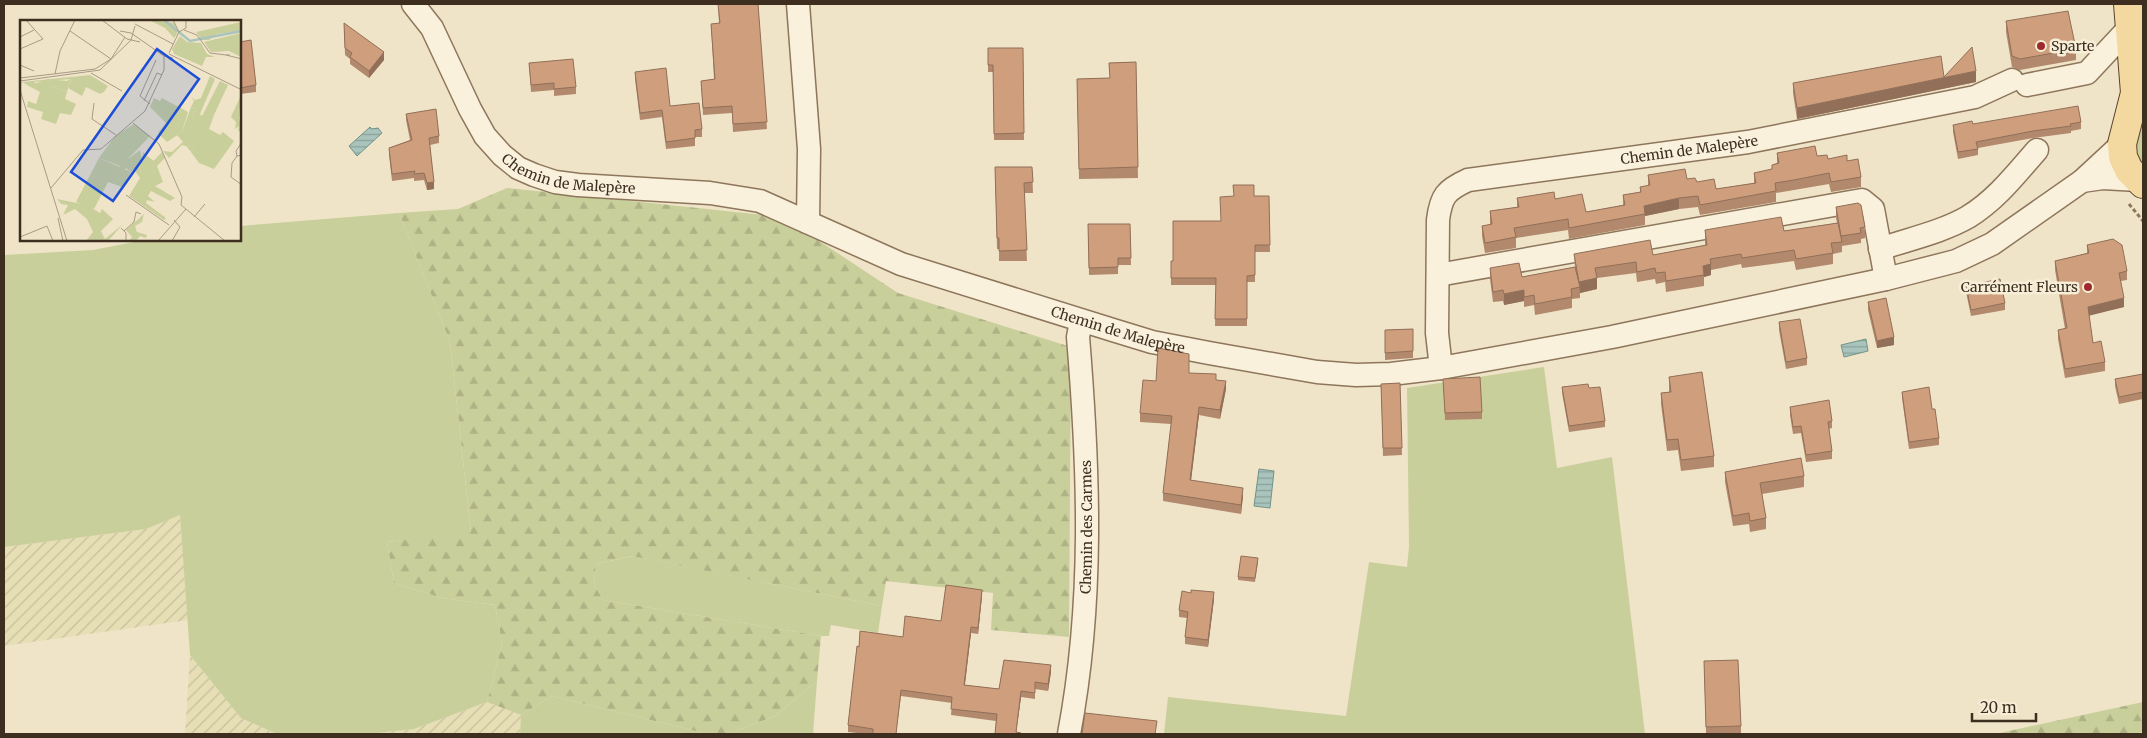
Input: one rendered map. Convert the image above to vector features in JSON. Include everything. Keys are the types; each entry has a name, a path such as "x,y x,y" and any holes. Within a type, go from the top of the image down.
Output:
{"main road":[{"path":"2129,16 2143,54"},
{"path":"2129,16 2135,69 2135,93 2131,126 2123,157 2136,189"}],"street":[{"name":"Chemin de Malepère","path":"413,4 432,28 470,109 485,136 502,155 518,168 555,182 578,185 744,197 760,201 901,264 1152,342 1317,372 1356,376 1441,368 1612,337 1886,279 1956,260 1992,244 2082,181 2131,126"},
{"path":"798,4 808,149 808,222"},
{"name":"Chemin de Malepère","path":"1441,368 1437,332 1440,204 1446,193 1454,186 1468,180 1748,142 1975,97 2020,82 2087,73 2129,16"},
{"path":"1880,249 1968,217 2003,190 2037,150"},
{"name":"Chemin de Malepère","path":"2082,181 2103,178 2136,189"},
{"path":"1438,275 1862,200 1873,210 1886,279"},
{"name":"Chemin des Carmes","path":"1070,734 1083,646 1088,557 1087,462 1078,337 1081,321"}],"path":[{"path":"2136,189 2143,221"}],"shaded area":[{"path":"180,515 188,620 4,646 4,547 146,529"},
{"path":"190,655 241,718 277,734 185,734"},
{"path":"487,702 521,715 520,734 368,734 414,729"}],"green space":[{"path":"2143,120 2143,168 2139,165 2132,137"},
{"path":"507,188 783,217 898,293 1071,347 1069,637 991,630 993,593 886,581 882,606 632,556 596,564 594,584 603,600 821,636 817,681 775,716 727,734 708,734 552,696 521,715 487,702 502,644 495,605 442,598 394,583 387,542 471,532 450,342 399,213 458,209"},
{"path":"399,213 450,342 471,533 387,542 394,583 442,598 495,605 502,644 487,702 414,729 368,734 277,734 241,718 190,655 180,515 146,529 4,547 4,255 93,250 139,241 241,241 241,226"},
{"path":"1544,367 1557,468 1612,457 1645,734 1164,734 1168,697 1346,716 1369,562 1407,567 1409,547 1407,388"},
{"path":"633,556 882,606 878,633 831,625 829,636 821,636 603,600 594,584 596,564"},
{"path":"817,681 813,734 727,734 775,716"},
{"path":"552,696 708,734 520,734 521,715"},
{"path":"2143,702 2143,732 2134,734 1995,734"}],"water":[{"path":"370,127 372,129 378,128 382,133 357,156 349,146"},
{"path":"1866,339 1868,351 1844,357 1841,345"},
{"path":"1259,469 1274,471 1270,508 1254,506"}],"building":[{"path":"718,4 758,4 767,122 733,124 732,106 703,108 701,81 715,79 711,24 720,23"},
{"name":"Sparte","path":"2068,11 2076,49 2020,59 2012,56 2006,21"},
{"path":"344,23 384,52 369,71 350,57 352,53 345,48"},
{"path":"251,40 256,85 241,88 241,42"},
{"path":"1972,47 1976,71 1797,108 1793,83 1941,56 1944,77"},
{"path":"988,48 1023,48 1024,133 994,134 993,65 988,65"},
{"path":"573,59 576,87 554,89 554,83 531,85 529,63"},
{"path":"1136,62 1138,167 1079,169 1077,79 1110,78 1109,63"},
{"path":"666,68 670,106 699,103 702,129 695,130 695,138 666,142 662,110 640,113 635,72"},
{"path":"2078,106 2081,122 2070,124 2071,126 1976,142 1978,149 1958,152 1953,125 1972,121 1973,124"},
{"path":"436,109 439,136 429,138 434,182 427,183 424,173 414,174 415,171 392,174 389,148 412,140 406,114"},
{"path":"1815,146 1817,156 1827,155 1828,159 1847,155 1847,161 1858,159 1861,177 1831,182 1829,173 1775,183 1776,191 1700,205 1698,196 1679,198 1644,206 1645,214 1569,228 1568,219 1514,228 1516,237 1485,243 1482,226 1492,224 1490,211 1519,207 1517,198 1554,192 1555,199 1582,194 1586,212 1625,205 1623,195 1641,192 1640,187 1650,185 1648,175 1685,169 1687,179 1695,178 1697,182 1714,179 1716,189 1756,183 1754,173 1772,169 1772,165 1779,163 1777,153"},
{"path":"995,167 1032,167 1033,182 1024,183 1027,250 999,251"},
{"path":"1233,185 1254,185 1254,196 1269,196 1270,245 1255,245 1255,275 1247,276 1247,319 1215,319 1216,278 1171,278 1173,221 1221,221 1220,197 1234,196"},
{"path":"1858,203 1861,205 1865,227 1860,228 1861,233 1841,236 1836,207"},
{"path":"1781,217 1784,231 1838,223 1842,242 1831,243 1833,253 1796,259 1794,250 1742,258 1741,254 1710,259 1711,264 1703,266 1704,275 1666,281 1665,272 1656,273 1655,268 1637,272 1636,262 1595,268 1597,278 1579,282 1574,254 1650,240 1653,255 1707,245 1705,230"},
{"path":"1088,224 1130,224 1131,258 1118,258 1118,267 1089,268"},
{"path":"2113,239 2122,245 2127,271 2119,273 2124,298 2088,307 2093,343 2101,341 2105,362 2065,369 2058,330 2067,328 2055,261 2089,253 2087,245"},
{"path":"1519,263 1522,277 1575,267 1580,287 1571,289 1572,297 1535,304 1534,295 1524,297 1524,290 1504,294 1503,290 1493,292 1490,268"},
{"path":"2000,279 2005,303 1971,310 1966,286"},
{"path":"1886,298 1894,337 1877,341 1868,302"},
{"path":"1800,319 1807,358 1786,362 1779,322"},
{"path":"1413,329 1413,351 1385,353 1385,330"},
{"path":"1158,348 1189,354 1189,373 1216,374 1216,380 1226,381 1220,410 1199,407 1190,480 1243,488 1241,505 1163,493 1172,416 1140,413 1143,380 1156,381"},
{"path":"1702,372 1714,456 1681,460 1678,439 1667,440 1661,393 1671,392 1669,377"},
{"path":"2143,374 2143,392 2119,397 2115,379"},
{"path":"1480,377 1482,412 1445,413 1443,379"},
{"path":"1400,383 1402,448 1383,448 1381,384"},
{"path":"1588,384 1589,388 1600,387 1605,421 1569,426 1562,387"},
{"path":"1929,387 1932,409 1935,409 1939,438 1909,442 1902,392"},
{"path":"1829,400 1832,421 1828,422 1832,451 1806,455 1801,426 1793,427 1790,407"},
{"path":"1801,458 1804,476 1760,483 1766,518 1750,521 1749,513 1733,516 1725,472"},
{"path":"1241,556 1258,558 1255,578 1238,577"},
{"path":"946,585 982,590 978,628 971,627 964,685 999,689 1004,660 1051,665 1048,684 1035,682 1035,693 1021,691 1016,732 1021,734 995,734 997,714 951,709 952,697 901,690 896,734 873,734 873,729 848,725 860,631 903,637 905,616 941,621"},
{"path":"1191,590 1214,592 1208,640 1185,637 1188,612 1179,610 1182,591 1191,593"},
{"path":"1738,660 1741,726 1706,727 1704,661"},
{"path":"1085,713 1157,721 1155,734 1082,734"}],"place":[{"name":"Sparte","path":"2041,46"},
{"name":"Carrément Fleurs","path":"2088,287"}]}
